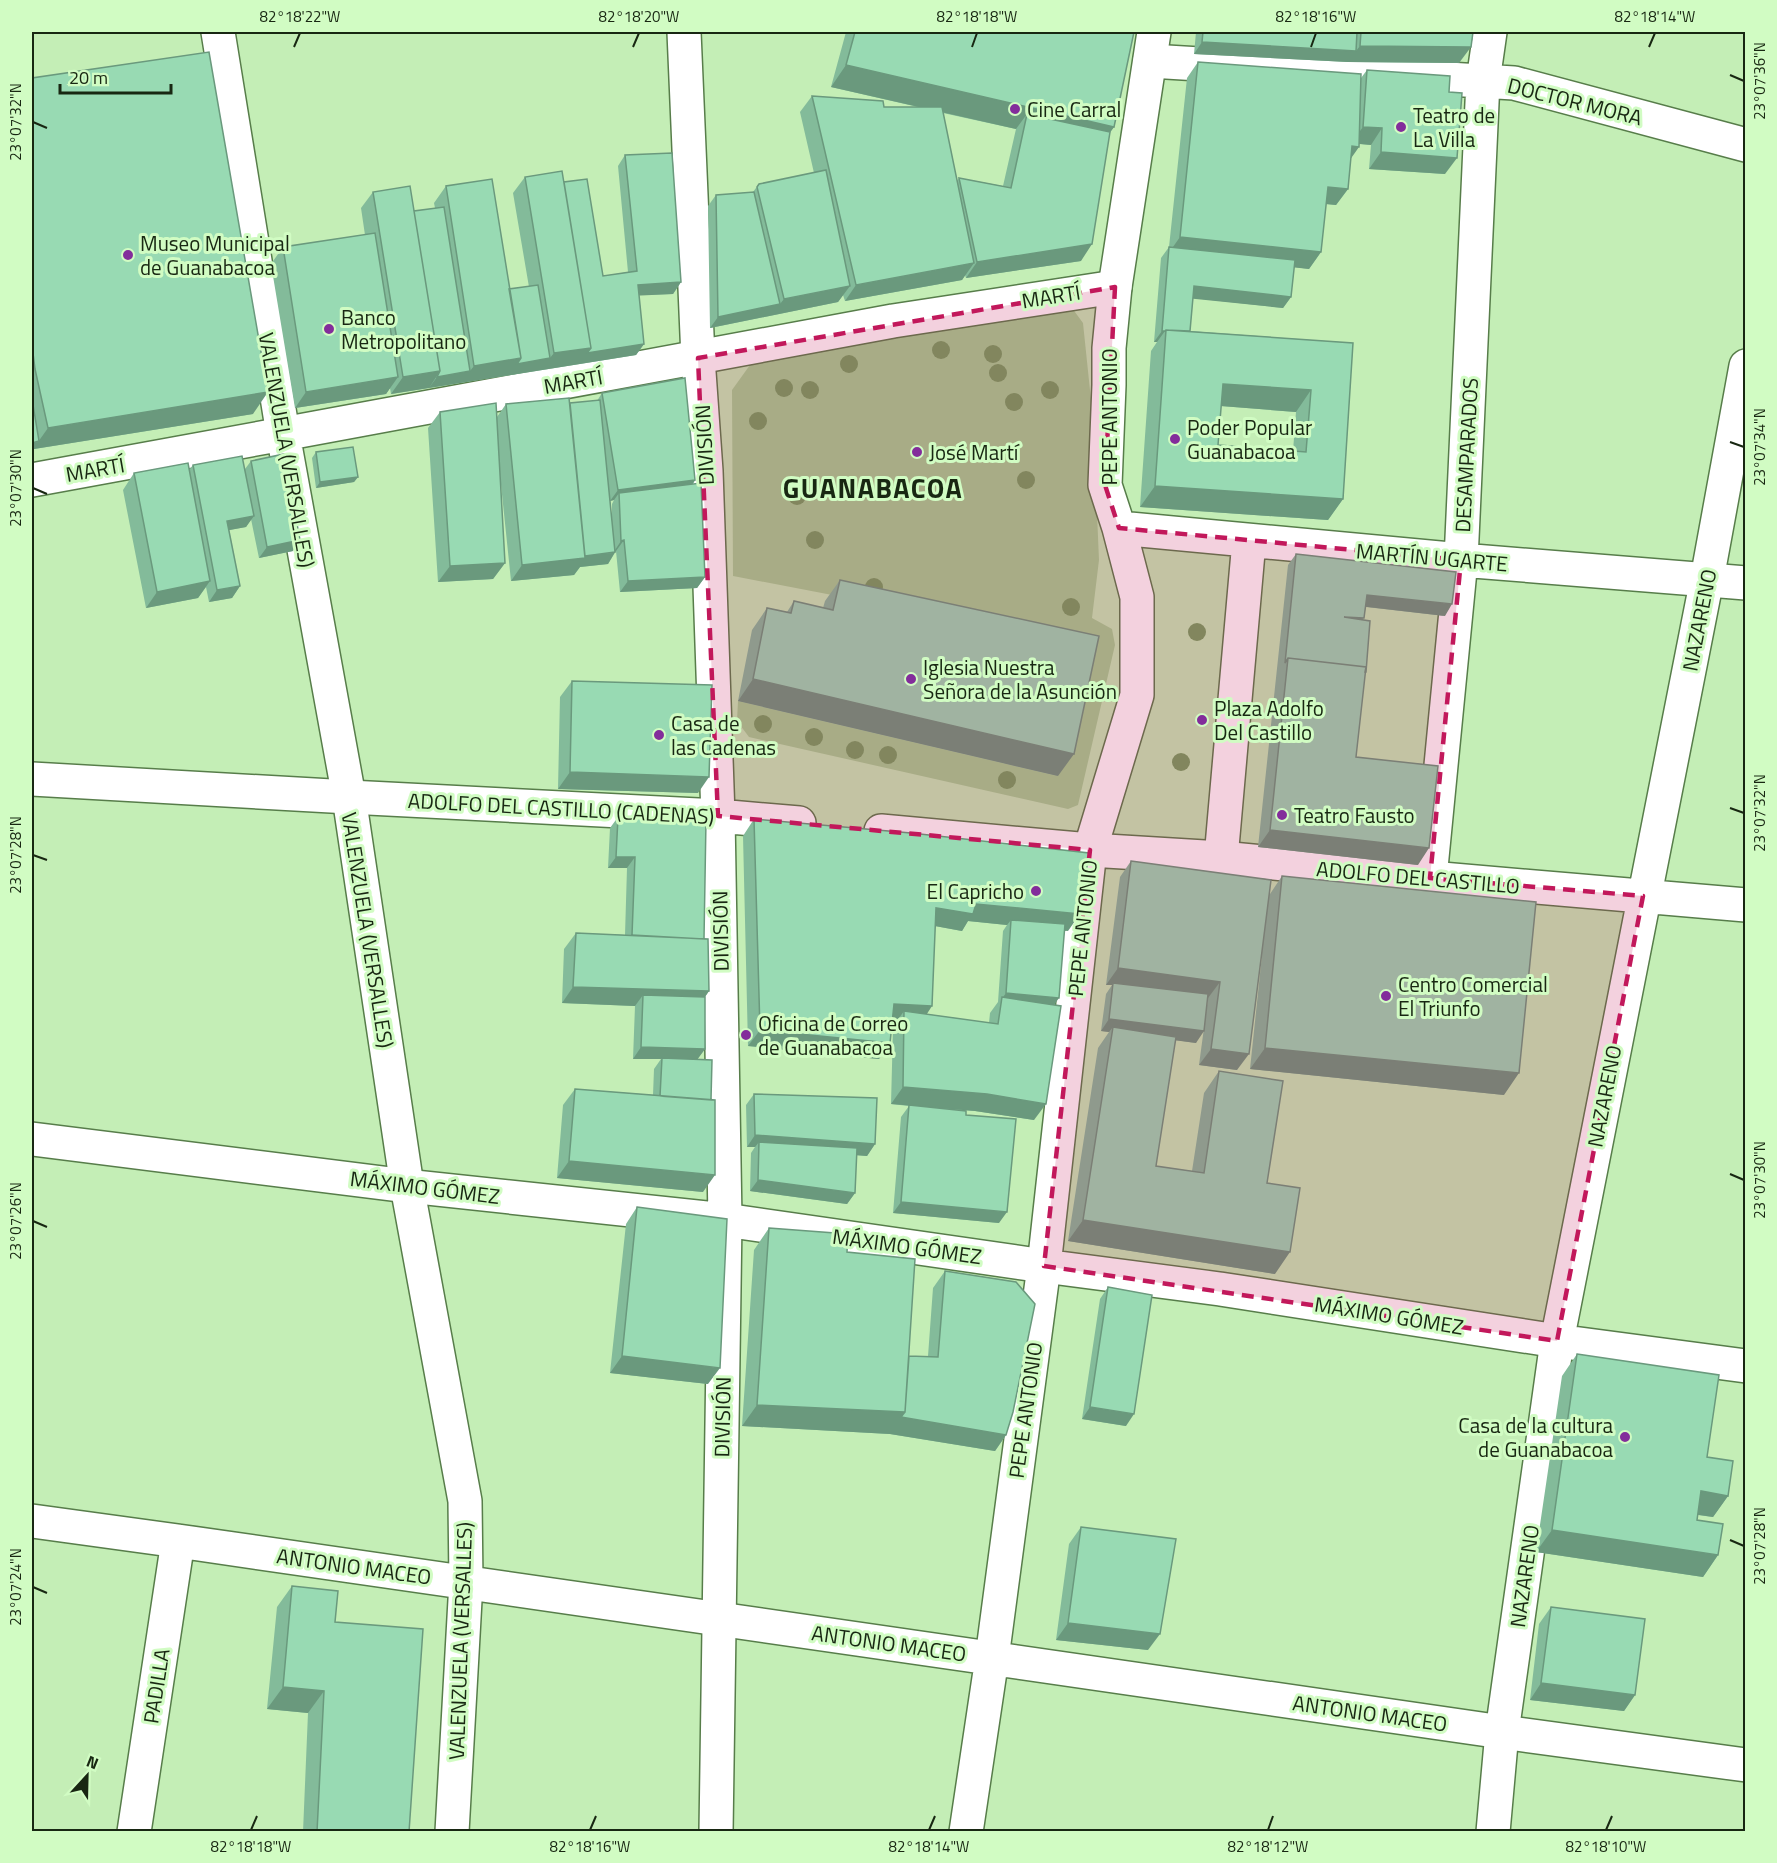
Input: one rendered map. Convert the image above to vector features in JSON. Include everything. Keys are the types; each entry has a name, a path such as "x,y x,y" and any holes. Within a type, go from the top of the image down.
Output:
{"street":[{"name":"VALENZUELA (VERSALLES)","path":"218,32 283,434 349,797 407,1186 465,1502 466,1582 452,1832"},
{"name":"DIVISIÓN","path":"684,32 698,358 706,471 718,816 725,1220 716,1832"},
{"name":"DESAMPARADOS","path":"1431,878 1461,561 1483,81 1490,32"},
{"name":"DOCTOR MORA","path":"1152,46 1514,83 1746,145"},
{"name":"PEPE ANTONIO","path":"966,1832 992,1658 1044,1266 1090,850 1137,694 1137,597 1105,485 1109,348 1115,287 1152,46"},
{"name":"MARTÍ","path":"32,480 893,321 1115,287"},
{"name":"NAZARENO","path":"1493,1832 1502,1732 1557,1341 1707,579 1746,366"},
{"name":"MARTÍN UGARTE","path":"1119,528 1461,561 1746,583"},
{"path":"1221,858 1250,542"},
{"name":"ADOLFO DEL CASTILLO (CADENAS)","path":"32,779 718,816 823,825"},
{"path":"858,829 1090,850"},
{"name":"ADOLFO DEL CASTILLO","path":"1090,850 1221,858 1746,905"},
{"name":"MÁXIMO GÓMEZ","path":"32,1139 407,1186 725,1220 1220,1289 1557,1341 1746,1366"},
{"name":"ANTONIO MACEO","path":"32,1521 1746,1765"},
{"name":"PADILLA","path":"134,1832 178,1541"}],"highlighted area":[{"path":"1115,287 1105,485 1119,528 1461,560 1430,878 1643,896 1557,1341 1044,1266 1090,850 718,816 698,358"}],"green space":[{"path":"1072,308 1083,323 1093,419 1099,560 1092,618 1112,629 1115,645 1078,805 1068,809 749,737 737,721 738,701 1058,776 1030,633 733,576 732,390 755,358"}],"building":[{"name":"Cine Carral","path":"855,32 1134,32 1114,127 846,65"},
{"path":"1203,32 1357,32 1356,51 1202,42"},
{"path":"1361,32 1473,32 1471,47 1360,46"},
{"name":"Museo Municipal de Guanabacoa","path":"209,52 268,392 48,428 32,345 32,78"},
{"path":"1198,62 1361,74 1359,147 1352,146 1348,189 1328,187 1321,252 1180,237"},
{"name":"Teatro de La Villa","path":"1367,70 1450,76 1449,92 1462,93 1457,158 1381,152 1382,128 1363,127"},
{"path":"812,96 883,101 884,107 942,107 974,263 856,285"},
{"path":"1027,114 1110,132 1092,244 977,262 959,178 1011,188"},
{"path":"672,153 681,282 638,285 644,344 587,353 591,348 564,182 587,179 603,276 637,271 625,155"},
{"path":"826,170 850,286 784,299 757,187 759,184"},
{"path":"562,171 591,348 554,353 525,177"},
{"path":"492,179 521,358 474,366 446,186"},
{"path":"410,186 440,371 403,377 373,192"},
{"path":"754,192 780,304 718,317 716,195"},
{"path":"444,207 470,371 437,377 440,371 414,211"},
{"name":"Banco Metropolitano","path":"375,233 398,377 306,392 283,247"},
{"path":"1169,247 1295,260 1291,297 1194,286 1190,331 1162,331"},
{"path":"538,285 550,358 517,364 521,358 509,289"},
{"name":"Poder Popular Guanabacoa","path":"1166,330 1353,343 1343,499 1155,486","holes":["1223,384 1311,390 1306,452 1218,445"]},
{"path":"685,378 695,480 618,490 602,393"},
{"path":"569,398 585,558 522,565 506,404"},
{"path":"32,399 39,441 32,443"},
{"path":"600,400 615,552 585,556 570,403"},
{"path":"496,403 505,563 450,566 440,412"},
{"path":"353,447 358,477 320,482 316,452"},
{"path":"284,454 300,540 267,547 251,461"},
{"path":"242,456 254,516 227,521 240,586 217,590 193,465"},
{"path":"188,463 210,581 157,592 134,473"},
{"path":"701,483 705,577 628,581 624,540 621,541 619,493"},
{"path":"1296,554 1456,572 1452,604 1367,595 1364,618 1344,617 1370,621 1366,672 1366,667 1288,658 1285,663"},
{"name":"Iglesia Nuestra Señora de la Asunción","path":"840,580 1099,636 1074,754 753,679 767,608 791,613 794,601 833,610"},
{"path":"1288,658 1366,667 1356,757 1438,766 1429,848 1270,830"},
{"path":"572,681 712,685 709,777 570,772"},
{"path":"618,817 706,820 704,939 632,935 635,857 616,857"},
{"path":"754,819 911,833 1089,853 1080,914 976,904 973,914 936,908 932,1006 894,1004 890,1043 760,1030"},
{"path":"1131,861 1271,880 1249,1054 1211,1049 1220,982 1118,968"},
{"name":"Centro Comercial El Triunfo","path":"1282,876 1536,902 1519,1073 1265,1048"},
{"path":"1011,920 1065,924 1059,998 1006,993"},
{"path":"576,933 708,939 709,991 573,987"},
{"path":"1113,983 1208,994 1204,1031 1109,1019"},
{"path":"643,995 705,997 705,1049 641,1047"},
{"path":"1002,997 1061,1006 1046,1104 987,1094 903,1087 904,1011 998,1024"},
{"path":"1113,1027 1176,1037 1156,1166 1204,1173 1219,1071 1283,1081 1267,1183 1300,1188 1290,1252 1083,1220"},
{"path":"662,1058 712,1060 711,1100 660,1096"},
{"path":"575,1089 715,1100 715,1175 569,1161"},
{"path":"754,1094 877,1098 875,1144 755,1135"},
{"path":"909,1105 966,1111 966,1115 1016,1119 1007,1212 901,1202"},
{"path":"759,1142 857,1148 855,1193 758,1180"},
{"path":"637,1207 727,1219 720,1368 622,1356"},
{"path":"769,1228 848,1234 847,1252 915,1259 905,1412 757,1405"},
{"path":"945,1271 1016,1282 1035,1304 1013,1412 1006,1435 901,1417 905,1412 909,1356 938,1357"},
{"path":"1108,1287 1152,1295 1134,1414 1090,1407"},
{"name":"Casa de la cultura de Guanabacoa","path":"1577,1354 1719,1375 1707,1457 1733,1461 1728,1496 1701,1491 1697,1520 1723,1524 1718,1555 1552,1530"},
{"path":"1081,1527 1176,1539 1160,1634 1068,1623"},
{"path":"292,1586 338,1591 335,1622 423,1629 409,1832 317,1832 324,1691 283,1687"},
{"path":"1551,1607 1645,1619 1635,1695 1541,1683"}],"place":[{"name":"Cine Carral","path":"1015,109"},
{"name":"Teatro de La Villa","path":"1401,127"},
{"name":"Museo Municipal de Guanabacoa","path":"128,255"},
{"name":"Banco Metropolitano","path":"329,329"},
{"name":"Poder Popular Guanabacoa","path":"1175,439"},
{"name":"José Martí","path":"917,452"},
{"name":"Iglesia Nuestra Señora de la Asunción","path":"911,679"},
{"name":"Plaza Adolfo Del Castillo","path":"1202,720"},
{"name":"Casa de las Cadenas","path":"659,735"},
{"name":"Teatro Fausto","path":"1282,815"},
{"name":"El Capricho","path":"1036,891"},
{"name":"Centro Comercial El Triunfo","path":"1386,996"},
{"name":"Oficina de Correo de Guanabacoa","path":"746,1035"},
{"name":"Casa de la cultura de Guanabacoa","path":"1625,1437"}],"district":[{"name":"GUANABACOA","path":"873,487"}]}
